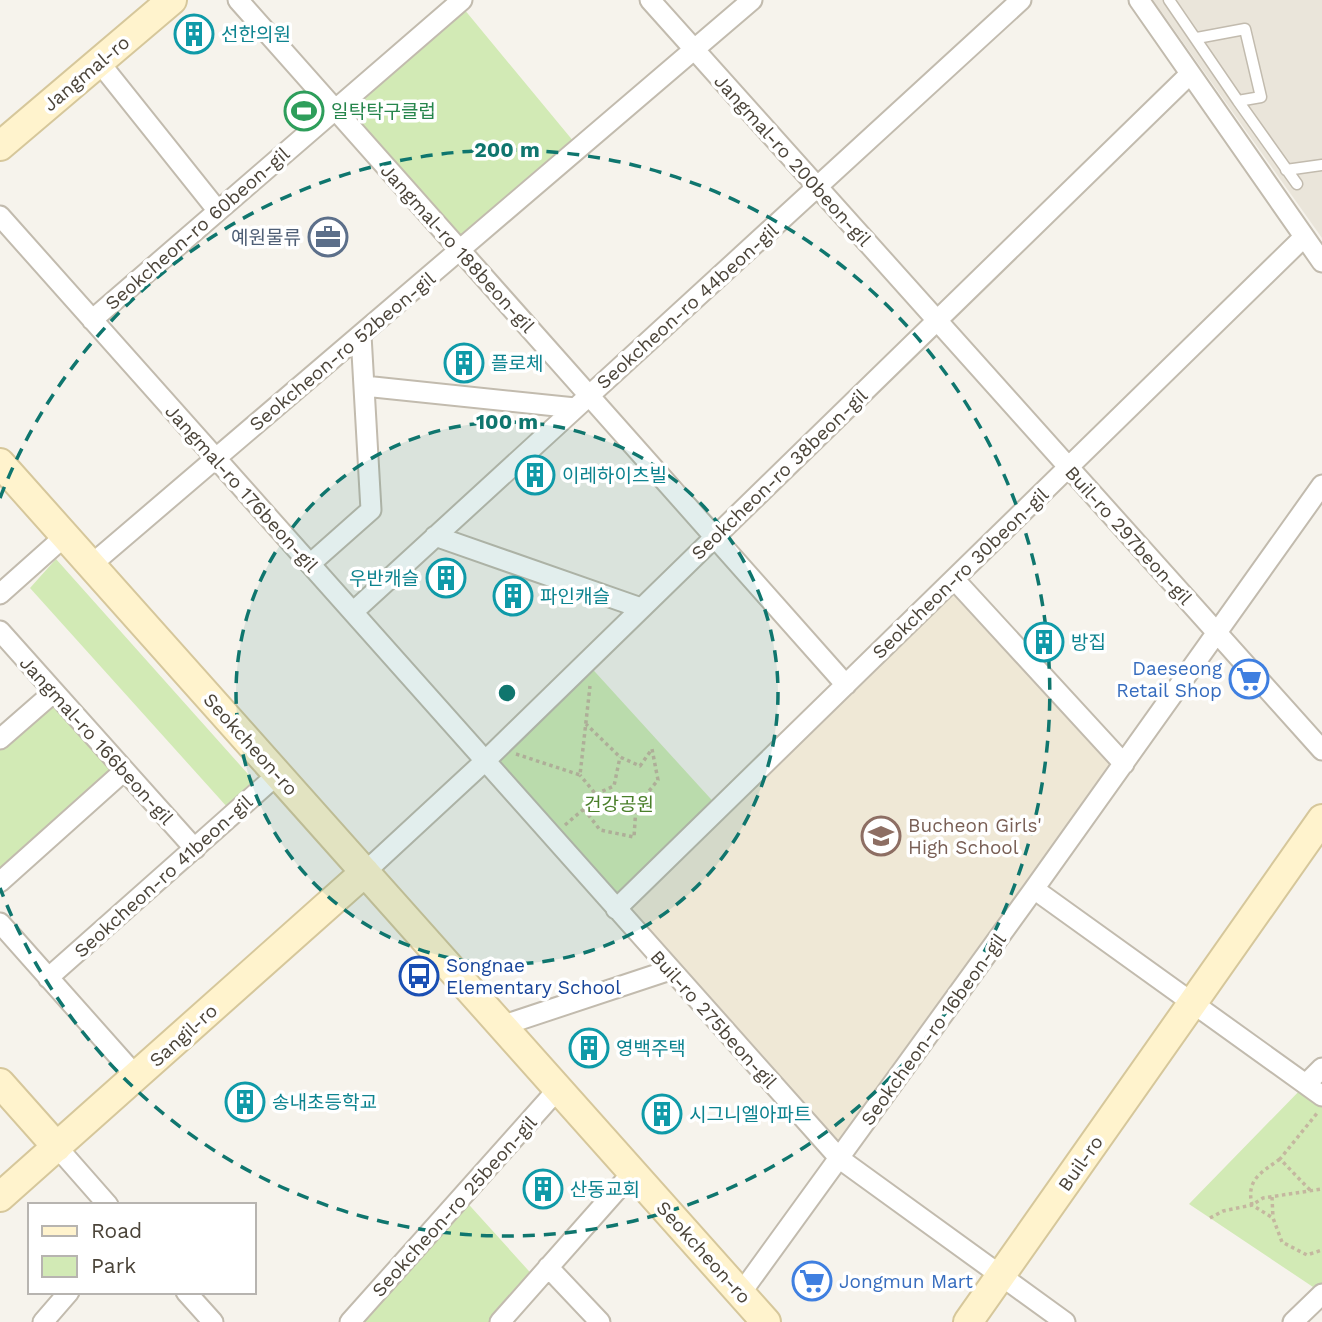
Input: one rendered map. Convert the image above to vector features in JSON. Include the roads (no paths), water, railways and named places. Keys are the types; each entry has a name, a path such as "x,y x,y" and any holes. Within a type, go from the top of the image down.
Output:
{"street":[{"name":"Jangmal-ro","path":"0,146 172,0"},
{"name":"Jangmal-ro 188beon-gil","path":"238,0 461,249 582,402 714,537 846,685"},
{"name":"Seokcheon-ro 60beon-gil","path":"92,320 462,0"},
{"name":"Jangmal-ro 200beon-gil","path":"650,0 937,320"},
{"name":"Seokcheon-ro 52beon-gil","path":"91,565 752,0"},
{"name":"Seokcheon-ro 44beon-gil","path":"353,612 1021,0"},
{"path":"1139,0 1322,262"},
{"path":"99,62 218,211"},
{"name":"Seokcheon-ro 38beon-gil","path":"365,872 491,754 1190,74"},
{"name":"Jangmal-ro 176beon-gil","path":"0,216 353,612 491,754"},
{"name":"Seokcheon-ro 30beon-gil","path":"616,909 1304,237"},
{"name":"Buil-ro 297beon-gil","path":"937,320 1322,750"},
{"path":"310,564 371,510 361,335"},
{"path":"364,386 582,402"},
{"name":"Seokcheon-ro","path":"0,463 766,1322"},
{"name":"Seokcheon-ro 16beon-gil","path":"741,1293 1124,764 1322,485"},
{"path":"0,594 65,536"},
{"path":"435,536 641,608"},
{"path":"954,579 1124,764"},
{"name":"Jangmal-ro 166beon-gil","path":"0,631 195,849"},
{"path":"0,739 54,692"},
{"name":"Buil-ro 275beon-gil","path":"491,754 552,836 839,1159 1065,1322"},
{"path":"0,882 124,771"},
{"name":"Seokcheon-ro 41beon-gil","path":"48,978 278,774"},
{"name":"Buil-ro","path":"968,1322 1322,819"},
{"name":"Sangil-ro","path":"0,1197 365,872"},
{"path":"1034,889 1322,1096"},
{"path":"0,923 136,1076"},
{"path":"501,1026 670,970"},
{"path":"1306,1084 1322,1068"},
{"path":"0,1083 106,1203"},
{"name":"Seokcheon-ro 25beon-gil","path":"350,1322 558,1089"},
{"path":"500,1322 632,1173"},
{"path":"548,1268 600,1322"},
{"path":"43,1322 67,1294"},
{"path":"188,1294 203,1318"},
{"path":"1293,1322 1322,1294"}],"lane":[{"path":"1169,0 1297,184"},
{"path":"1197,38 1245,29 1261,97 1238,101"},
{"path":"1286,170 1322,165"}],"place":[{"name":"선한의원","path":"194,34"},
{"name":"일탁탁구클럽","path":"304,111"},
{"name":"예원물류","path":"328,237"},
{"name":"플로체","path":"464,363"},
{"name":"이레하이츠빌","path":"535,475"},
{"name":"우반캐슬","path":"446,578"},
{"name":"파인캐슬","path":"513,596"},
{"name":"방집","path":"1044,642"},
{"name":"Daeseong Retail Shop","path":"1249,679"},
{"name":"Bucheon Girls' High School","path":"881,836"},
{"name":"Songnae Elementary School","path":"419,976"},
{"name":"영백주택","path":"589,1048"},
{"name":"송내초등학교","path":"245,1102"},
{"name":"시그니엘아파트","path":"662,1114"},
{"name":"산동교회","path":"543,1189"},
{"name":"Jongmun Mart","path":"812,1281"}],"park label":[{"name":"건강공원","path":"619,804"}]}
